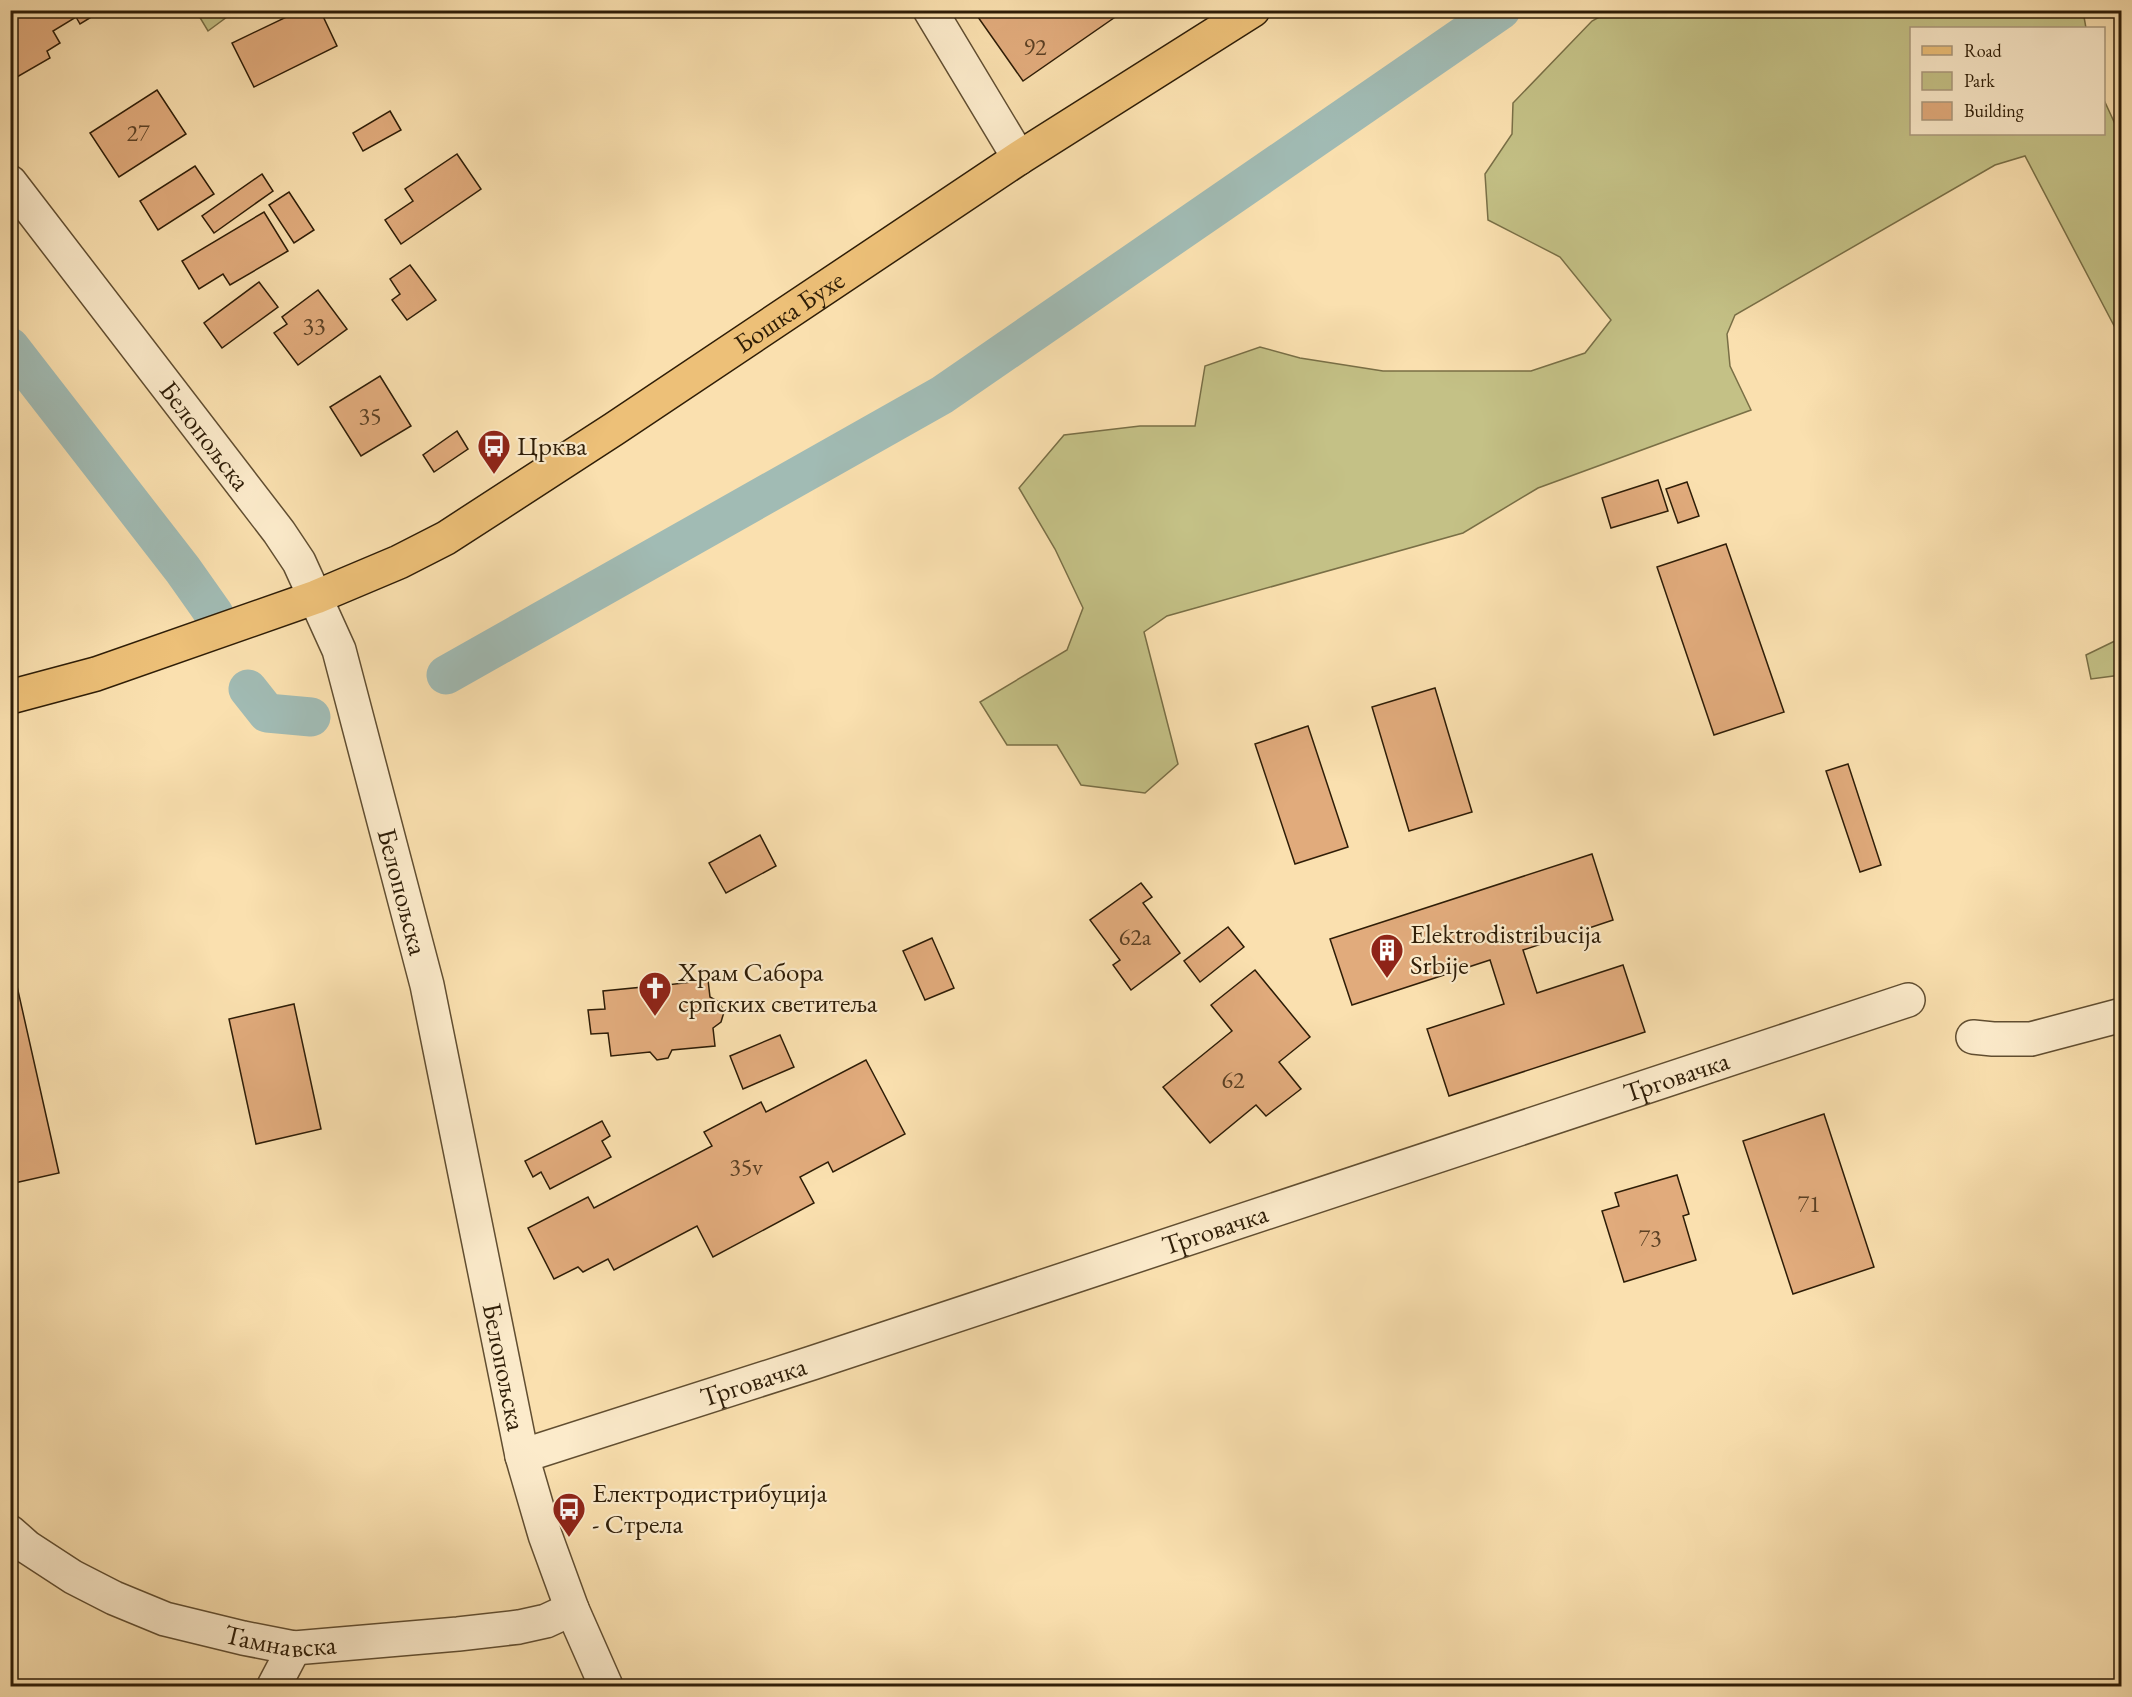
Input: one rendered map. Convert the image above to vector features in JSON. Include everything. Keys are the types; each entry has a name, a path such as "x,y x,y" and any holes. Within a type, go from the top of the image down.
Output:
{"main road":[{"name":"Бошка Бухе","path":"10,697 96,674 316,597 399,562 446,538 614,429 1018,158 1253,10"}],"street":[{"path":"930,10 1018,158"},
{"name":"Белопољска","path":"10,182 279,532 299,562 339,650 427,985 522,1456 545,1535 572,1609 606,1686"},
{"name":"Трговачка","path":"522,1456 812,1363 1908,1000"},
{"path":"1973,1037 1993,1040 2031,1039 2121,1015"},
{"name":"Тамнавска","path":"10,1532 27,1547 73,1576 114,1598 165,1619 294,1648 458,1635 519,1627 546,1621 572,1609"},
{"path":"274,1686 294,1648"}],"green space":[{"path":"196,11 235,11 208,31"},
{"path":"1610,11 2083,11 2086,27 1910,27 1910,135 2105,135 2105,102 2121,137 2121,339 2025,156 1995,165 1735,315 1727,334 1730,366 1751,410 1538,488 1463,533 1167,616 1144,632 1178,764 1145,793 1081,785 1057,745 1007,745 980,702 1067,650 1083,608 1055,549 1019,488 1064,435 1140,426 1195,426 1205,366 1260,347 1300,358 1383,371 1531,371 1585,353 1611,320 1560,257 1488,220 1485,174 1512,134 1513,103 1592,21"},
{"path":"2121,638 2121,675 2091,679 2086,655"}],"building":[{"path":"13,10 103,10 80,24 76,17 53,31 60,43 47,51 50,58 17,77 10,67 10,12"},
{"path":"301,10 320,10 337,46 254,87 232,43"},
{"path":"973,10 1120,10 1121,13 1023,81"},
{"path":"157,90 186,134 119,177 90,133"},
{"path":"390,111 401,130 363,151 353,133"},
{"path":"457,154 481,189 401,244 385,220 413,201 405,189"},
{"path":"195,166 214,194 158,230 140,201"},
{"path":"262,174 273,191 214,233 202,216"},
{"path":"289,192 314,230 294,243 269,205"},
{"path":"264,212 288,251 230,285 223,274 199,289 182,261"},
{"path":"410,265 436,300 407,320 392,300 400,294 390,279"},
{"path":"259,282 278,307 222,348 204,323"},
{"path":"318,290 347,329 298,365 274,333 287,324 282,317"},
{"path":"380,376 411,426 361,456 330,407"},
{"path":"457,431 468,449 434,472 423,455"},
{"path":"1658,480 1668,511 1611,528 1602,498"},
{"path":"1687,482 1699,516 1678,523 1666,489"},
{"path":"1726,544 1784,712 1714,735 1657,567"},
{"path":"1435,688 1472,812 1409,831 1372,707"},
{"path":"1308,726 1348,847 1295,864 1255,744"},
{"path":"1848,764 1881,865 1860,872 1826,771"},
{"path":"760,835 776,866 726,893 709,863"},
{"name":"Elektrodistribucija Srbije","path":"1592,854 1613,920 1523,950 1537,993 1623,965 1645,1032 1449,1096 1427,1029 1504,1004 1490,960 1352,1005 1330,939"},
{"path":"1141,883 1152,897 1143,903 1180,953 1131,990 1113,965 1120,960 1090,920"},
{"path":"1228,927 1244,947 1200,982 1184,961"},
{"path":"932,938 954,988 925,1000 903,951"},
{"path":"10,955 59,1173 10,1184"},
{"path":"1255,970 1310,1037 1279,1062 1301,1089 1266,1116 1256,1105 1210,1143 1163,1087 1232,1031 1211,1005"},
{"name":"Храм Сабора српских светитеља","path":"661,976 667,985 708,980 710,997 719,1002 724,1012 721,1022 713,1028 715,1046 672,1050 668,1058 657,1060 650,1052 611,1056 608,1033 591,1034 588,1010 605,1009 603,991 643,987 648,977"},
{"path":"294,1004 321,1129 256,1144 229,1019"},
{"path":"780,1035 794,1067 743,1089 730,1056"},
{"path":"866,1060 905,1134 833,1172 828,1162 800,1177 814,1203 713,1257 697,1226 614,1270 608,1259 583,1272 578,1267 554,1279 528,1228 588,1197 594,1208 712,1146 704,1132 761,1102 766,1112"},
{"path":"1824,1114 1874,1267 1793,1294 1743,1141"},
{"path":"602,1121 610,1136 602,1141 611,1157 550,1189 541,1172 533,1177 525,1161"},
{"path":"1677,1175 1689,1214 1683,1216 1696,1260 1624,1282 1602,1211 1619,1206 1615,1193"}],"waterway":[{"path":"446,675 942,395 1501,10"},
{"path":"10,347 183,570 214,614"},
{"path":"248,689 267,713 311,717"}],"place":[{"name":"Црква","path":"494,475"},
{"name":"Elektrodistribucija Srbije","path":"1387,979"},
{"name":"Храм Сабора српских светитеља","path":"655,1017"},
{"name":"Електродистрибуција - Стрела","path":"569,1538"}]}
